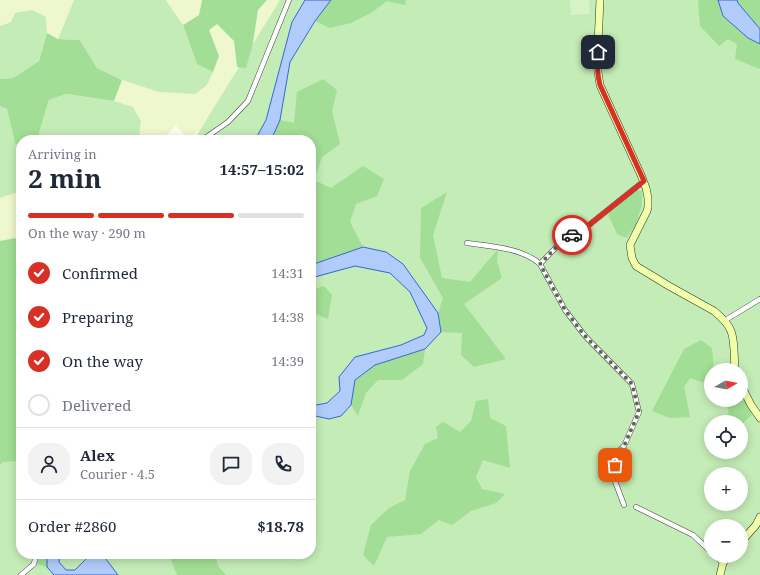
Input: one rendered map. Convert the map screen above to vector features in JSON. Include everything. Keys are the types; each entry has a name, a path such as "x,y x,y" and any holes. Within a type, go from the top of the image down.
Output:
{"main road":[{"path":"600,0 597,65 600,85 644,181 648,198 647,212 630,245 632,258 636,266 714,311 724,321 731,331 734,363"},
{"path":"748,399 760,418"},
{"path":"748,534 756,525 760,517"},
{"path":"720,575 723,563"}],"street":[{"path":"209,135 228,122 248,101 289,0"},
{"path":"540,264 565,238 584,229 644,181"},
{"path":"467,243 500,247 534,258 540,264 565,310 585,336 632,384 639,412 624,446 617,454 613,476 624,504"},
{"path":"724,321 760,299"},
{"path":"636,507 693,535 704,545"},
{"path":"21,575 34,564 35,559"}],"green space":[{"path":"0,0 74,0 58,39 47,33 46,17 11,22 0,26"},
{"path":"74,0 166,0 183,25 197,64 213,72 207,85 195,94 159,92 122,80 97,68 80,40 58,39"},
{"path":"166,0 202,0 199,15 183,25"},
{"path":"202,0 267,0 258,10 253,43 246,68 237,67 234,41 217,24 209,30 219,56 213,72 197,64 183,25 199,15"},
{"path":"267,0 286,0 265,48 253,43 258,10"},
{"path":"280,0 760,0 760,575 0,575 0,455 16,429 16,559 316,559 316,135 197,135"},
{"path":"331,0 406,0 405,5 387,1 371,13 351,23 330,28 315,21"},
{"path":"570,0 589,0 590,14 571,15"},
{"path":"699,0 718,0 723,16 748,38 760,44 760,69 735,59 737,44 728,39 719,46 700,26"},
{"path":"737,0 760,0 760,29 738,3"},
{"path":"32,10 46,17 47,33 39,61 13,78 0,79 0,26 11,22 15,13"},
{"path":"217,23 234,41 237,67 223,99 232,110 193,135 185,135 176,126 166,135 140,135 141,121 133,107 114,101 122,80 159,92 209,30"},
{"path":"47,33 58,39 80,40 97,68 122,80 114,101 66,94 49,100 38,135 16,135 16,144 7,109 0,106 0,79 13,78 39,61"},
{"path":"323,79 337,90 332,111 340,144 322,157 316,174 316,135 273,135 280,120 294,123 297,92"},
{"path":"66,94 114,101 133,107 141,121 140,135 38,135 49,100"},
{"path":"0,106 7,109 16,143 16,193 0,198"},
{"path":"363,166 384,179 377,196 356,204 350,222 363,247 316,263 316,181 331,188"},
{"path":"636,190 642,191 642,205 636,224 627,238 617,234 608,214"},
{"path":"447,192 433,235 442,278 470,282 498,249 497,261 502,278 464,304 506,359 474,367 461,355 462,333 441,332 438,313 443,298 420,258 421,208"},
{"path":"16,193 16,239 15,238 0,241 0,198"},
{"path":"15,238 16,239 16,461 2,462 0,465 0,241"},
{"path":"324,286 332,295 328,319 316,314 316,288"},
{"path":"701,340 712,348 713,363 704,363 704,383 690,378 684,387 690,417 670,418 652,411 684,349"},
{"path":"425,349 423,364 402,380 378,380 366,393 358,416 351,405 355,380 375,365"},
{"path":"488,399 490,418 506,426 510,468 483,460 476,477 482,489 505,494 496,503 471,511 452,525 439,520 421,534 387,537 374,566 363,555 371,525 389,508 405,500 410,471 425,444 438,438 436,427 443,422 460,432 471,421 476,401"},
{"path":"727,407 748,407 752,415 748,419 748,415 728,415 729,411"},
{"path":"38,559 47,559 47,567 37,564"},
{"path":"171,559 216,559 218,566 226,575 177,575"}],"water":[{"path":"305,0 331,0 315,21 290,62 280,120 273,135 258,135 266,120 292,22"},
{"path":"718,0 737,0 760,29 760,44 748,38 723,16"},
{"path":"363,247 386,252 403,264 438,313 441,332 425,349 375,365 355,380 351,405 341,416 329,419 316,416 316,405 327,403 340,391 339,377 355,357 401,345 424,335 427,328 410,292 390,273 355,266 316,277 316,263"},
{"path":"47,559 59,559 59,562 66,570 75,570 86,559 106,559 118,575 54,575 47,567"}],"way so far":[{"path":"572,235 565,238 540,264 565,310 585,336 632,384 639,412 624,446 617,454 615,465"}],"route":[{"path":"572,235 584,229 644,181 600,85 597,65 598,52"}]}
